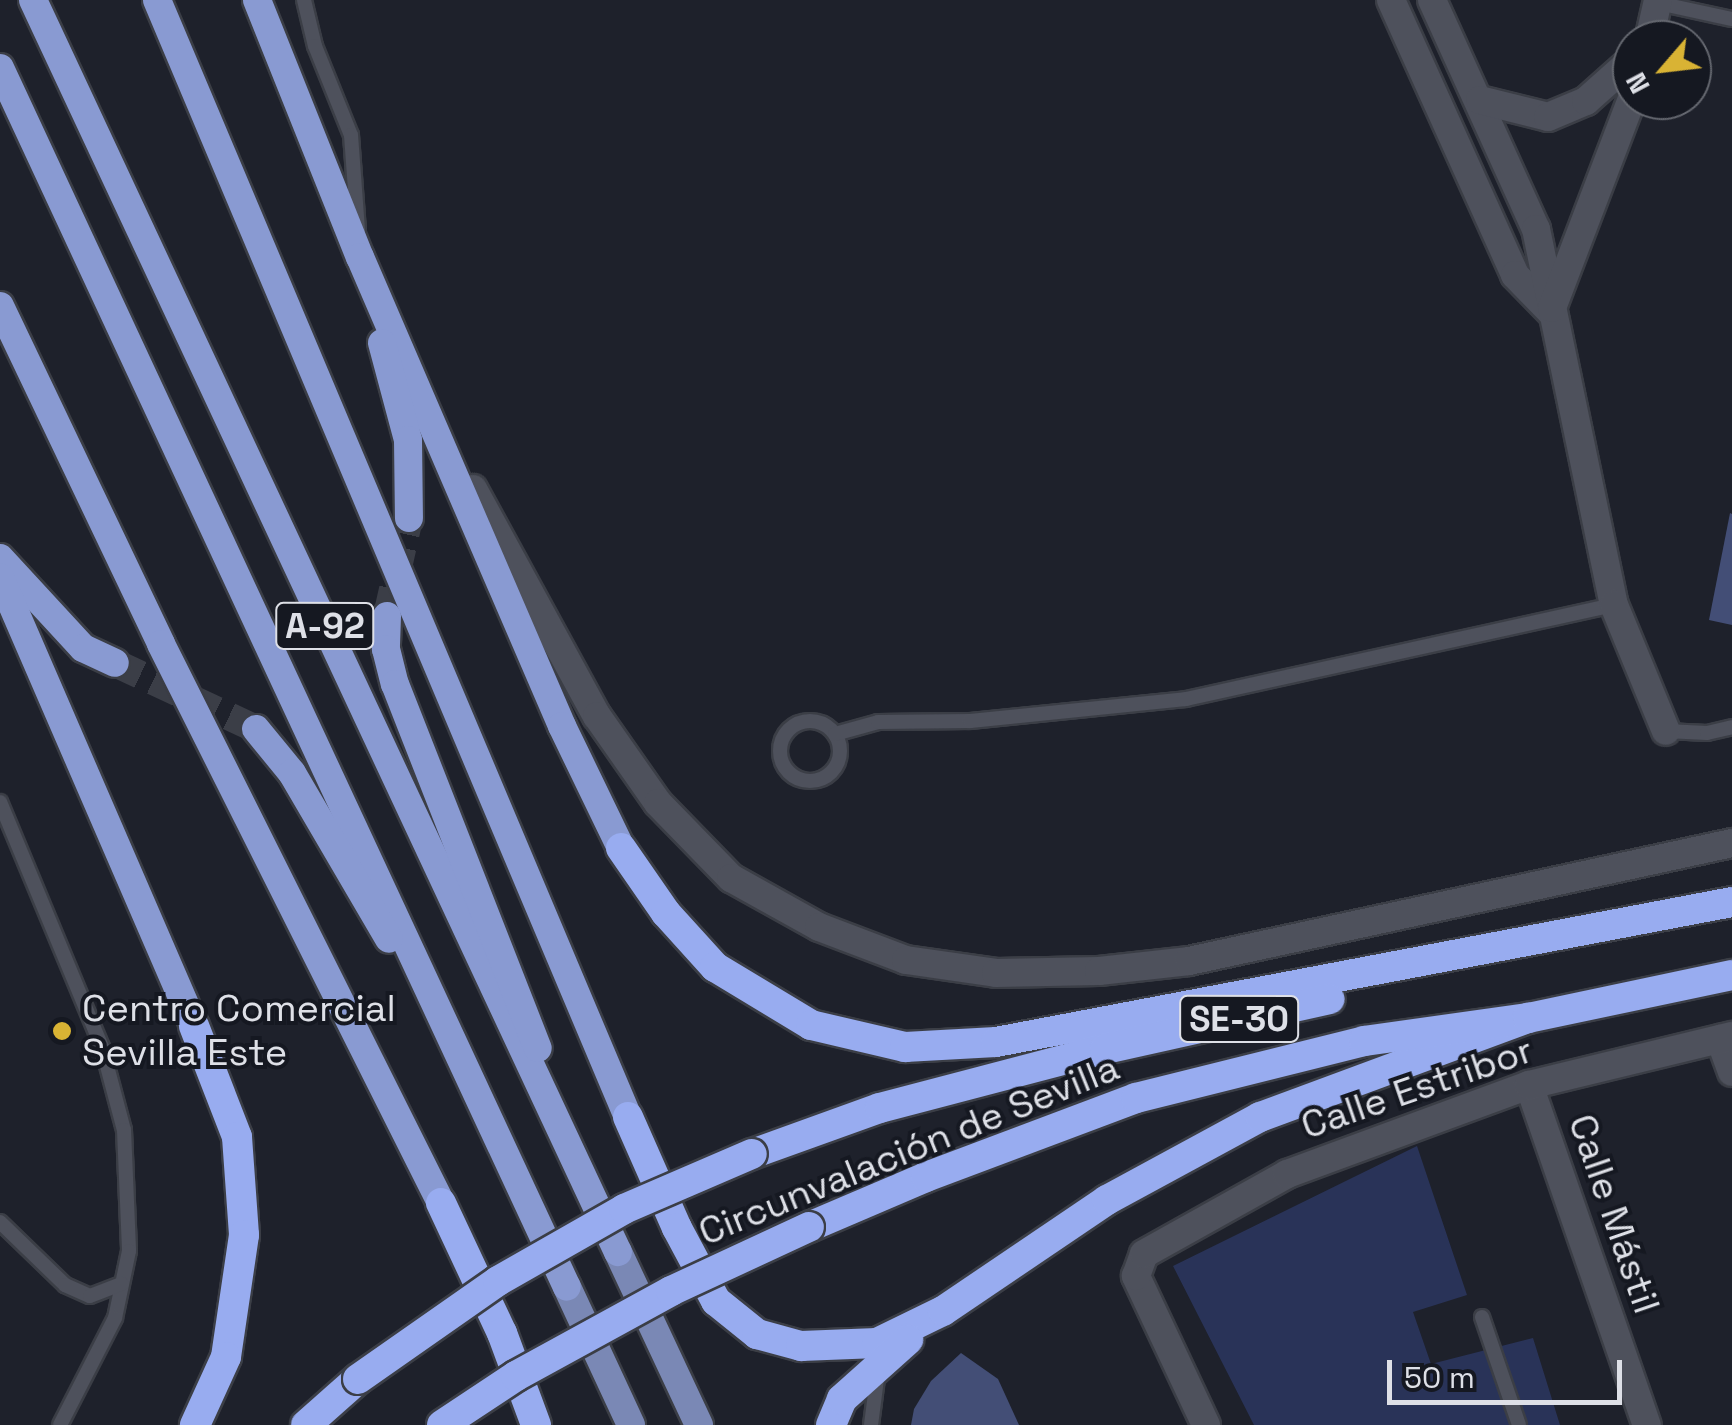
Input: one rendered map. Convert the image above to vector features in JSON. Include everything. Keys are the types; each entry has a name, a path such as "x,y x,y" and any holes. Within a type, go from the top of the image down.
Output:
{"highway":[{"name":"A-92","path":"33,0 618,1252"},
{"path":"157,0 628,1117 677,1228 716,1301 757,1334 802,1346 877,1343 943,1310"},
{"path":"257,0 360,257 554,708 621,848 666,913 715,967 811,1024 905,1047 996,1042 1732,904"},
{"name":"A-92","path":"0,68 567,1287"},
{"path":"360,257 408,440 409,518"},
{"path":"0,306 152,627 441,1203 502,1332 536,1425"},
{"path":"0,558 82,648 115,663"},
{"path":"0,578 194,1026 237,1138 244,1235 226,1357 195,1425"},
{"path":"386,616 386,649 395,684 530,1020 572,1154"},
{"path":"256,729 292,774 469,1074"},
{"name":"Circunvalación de Sevilla","path":"306,1425 358,1380 514,1272 624,1209 752,1154 880,1108 1086,1054 1732,904"},
{"name":"Circunvalación de Sevilla","path":"442,1425 516,1376 672,1291 926,1177 1136,1098 1364,1042 1528,1018 1732,974"},
{"path":"831,1425 842,1399 943,1310 1107,1200 1260,1117 1528,1018"}],"main road":[{"path":"618,1252 700,1425"},
{"path":"567,1287 630,1425"}],"street":[{"path":"1391,0 1514,275 1551,312"},
{"path":"1432,0 1536,229 1614,604 1666,732"},
{"path":"1480,100 1548,117 1586,102 1612,78"},
{"path":"1551,312 1624,120"},
{"path":"360,257 503,550 597,716 658,803 732,878 819,927 906,960 996,973 1100,972 1189,961 1732,843"},
{"path":"1726,1038 1732,1072"},
{"name":"Calle Estribor","path":"1206,1425 1136,1276 1144,1254 1287,1174 1529,1084 1726,1038"},
{"name":"Calle Mástil","path":"1529,1084 1647,1425"}],"lane":[{"path":"304,0 315,46 351,135 360,257"},
{"path":"1658,2 1732,19"},
{"path":"835,734 878,722 970,721 1186,698 1614,604"},
{"path":"819,722 835,734 838,762 825,777 806,780 788,772 780,744 791,727 819,722"},
{"path":"1666,732 1707,733 1732,726"},
{"path":"0,802 102,1047 124,1130 129,1250 115,1318 60,1425"},
{"path":"0,1222 65,1284 90,1296 122,1284"},
{"path":"1482,1316 1519,1425"},
{"path":"871,1425 880,1362"}],"shaded area":[{"path":"1417,1146 1467,1295 1413,1312 1431,1364 1533,1338 1560,1425 1254,1425 1173,1266"}],"building":[{"path":"1732,514 1732,625 1709,620"},
{"path":"961,1353 998,1379 1019,1425 911,1425 914,1409 931,1381"}],"tunnel":[{"path":"387,616 409,518"},
{"path":"115,663 256,729"}],"place":[{"name":"Centro Comercial Sevilla Este","path":"62,1031"}]}
